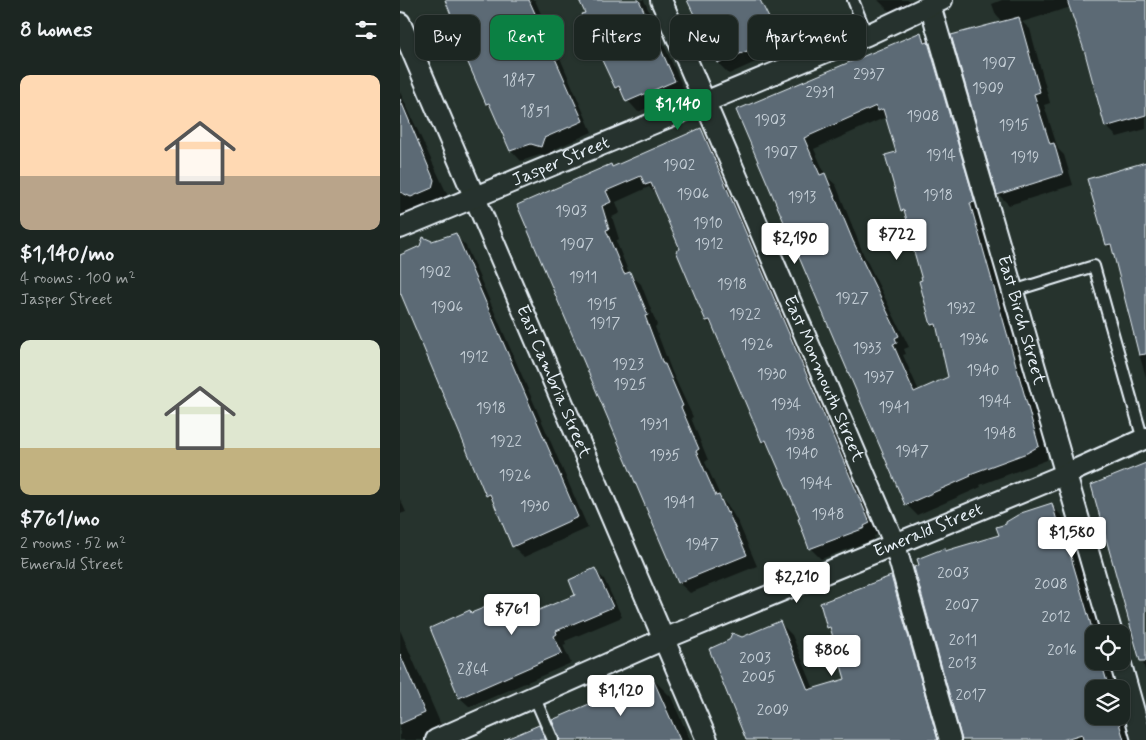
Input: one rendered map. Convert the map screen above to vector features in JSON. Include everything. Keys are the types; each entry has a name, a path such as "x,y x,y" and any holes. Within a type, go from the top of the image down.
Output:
{"street":[{"name":"East Monmouth Street","path":"661,0 706,101 895,546 950,740"},
{"name":"Jasper Street","path":"400,228 867,35 936,3"},
{"name":"East Birch Street","path":"936,3 1013,291 1109,625"},
{"name":"East Cambria Street","path":"400,23 407,58 474,196 707,740"},
{"name":"Emerald Street","path":"436,740 664,639 895,546 1145,439"},
{"path":"1123,670 1142,740"}],"lane":[{"path":"853,0 867,35"},
{"path":"1013,291 1094,266 1145,439"},
{"path":"534,696 553,740"}],"building":[{"path":"445,0 529,0 536,15 490,15 490,60 556,60 583,121 544,138 541,147 531,144 510,151 489,103 486,104 467,60 480,60 480,15 451,15"},
{"path":"579,0 639,0 646,15 581,14 585,13"},
{"path":"687,0 760,0 768,15 748,15 748,51 738,55 738,15 694,15"},
{"path":"1067,0 1146,0 1146,115 1105,127 1085,53"},
{"path":"1019,17 1040,92 1034,94 1050,144 1054,143 1063,174 997,195 951,35"},
{"path":"921,32 924,43 928,42 975,202 970,203 1039,446 1027,453 970,474 971,476 905,505 736,110 855,60 866,60 866,55","holes":["876,106 878,111 883,109 896,152 885,155 901,211 904,210 915,248 913,248 922,280 919,281 931,325 936,324 948,377 914,392 893,344 897,343 895,338 899,336 853,241 825,173 820,175 804,138"]},
{"path":"660,47 675,81 626,102 619,86 615,88 602,60 660,60"},
{"path":"400,99 434,180 432,188 411,197 400,192"},
{"path":"701,128 870,523 864,526 865,528 809,549 798,519 800,518 766,440 762,442 710,320 706,321 698,303 676,251 680,249 651,183 645,185 641,176 606,191 611,202 602,206 609,229 606,230 624,274 630,272 648,315 645,316 663,364 665,364 683,406 681,407 699,449 696,451 716,496 719,495 728,512 747,555 678,583 517,205 611,164 612,167"},
{"path":"1146,162 1146,354 1139,355 1111,244 1106,245 1087,179"},
{"path":"456,233 578,517 512,547 490,494 486,496 400,292 400,255 420,246 423,237 432,241"},
{"path":"1146,463 1146,661 1140,661 1091,485"},
{"path":"1052,503 1057,521 1060,520 1091,625 1085,625 1085,670 1104,670 1106,680 1085,680 1085,725 1120,725 1124,740 1083,740 1082,734 1062,740 962,740 914,567 919,565 917,559 945,548 945,551 999,535 996,527 1006,524 1006,522 1021,513"},
{"path":"595,568 613,607 556,631 557,634 554,636 562,653 459,698 430,628 470,610 471,613 506,599 515,620 575,595 569,580"},
{"path":"891,576 938,740 746,740 709,649 729,640 732,633 742,637 780,621 808,690 845,679 830,627 827,628 820,603"},
{"path":"400,654 425,713 400,724"},
{"path":"652,677 680,740 560,740 552,720"},
{"path":"539,725 546,740 504,740"}]}
